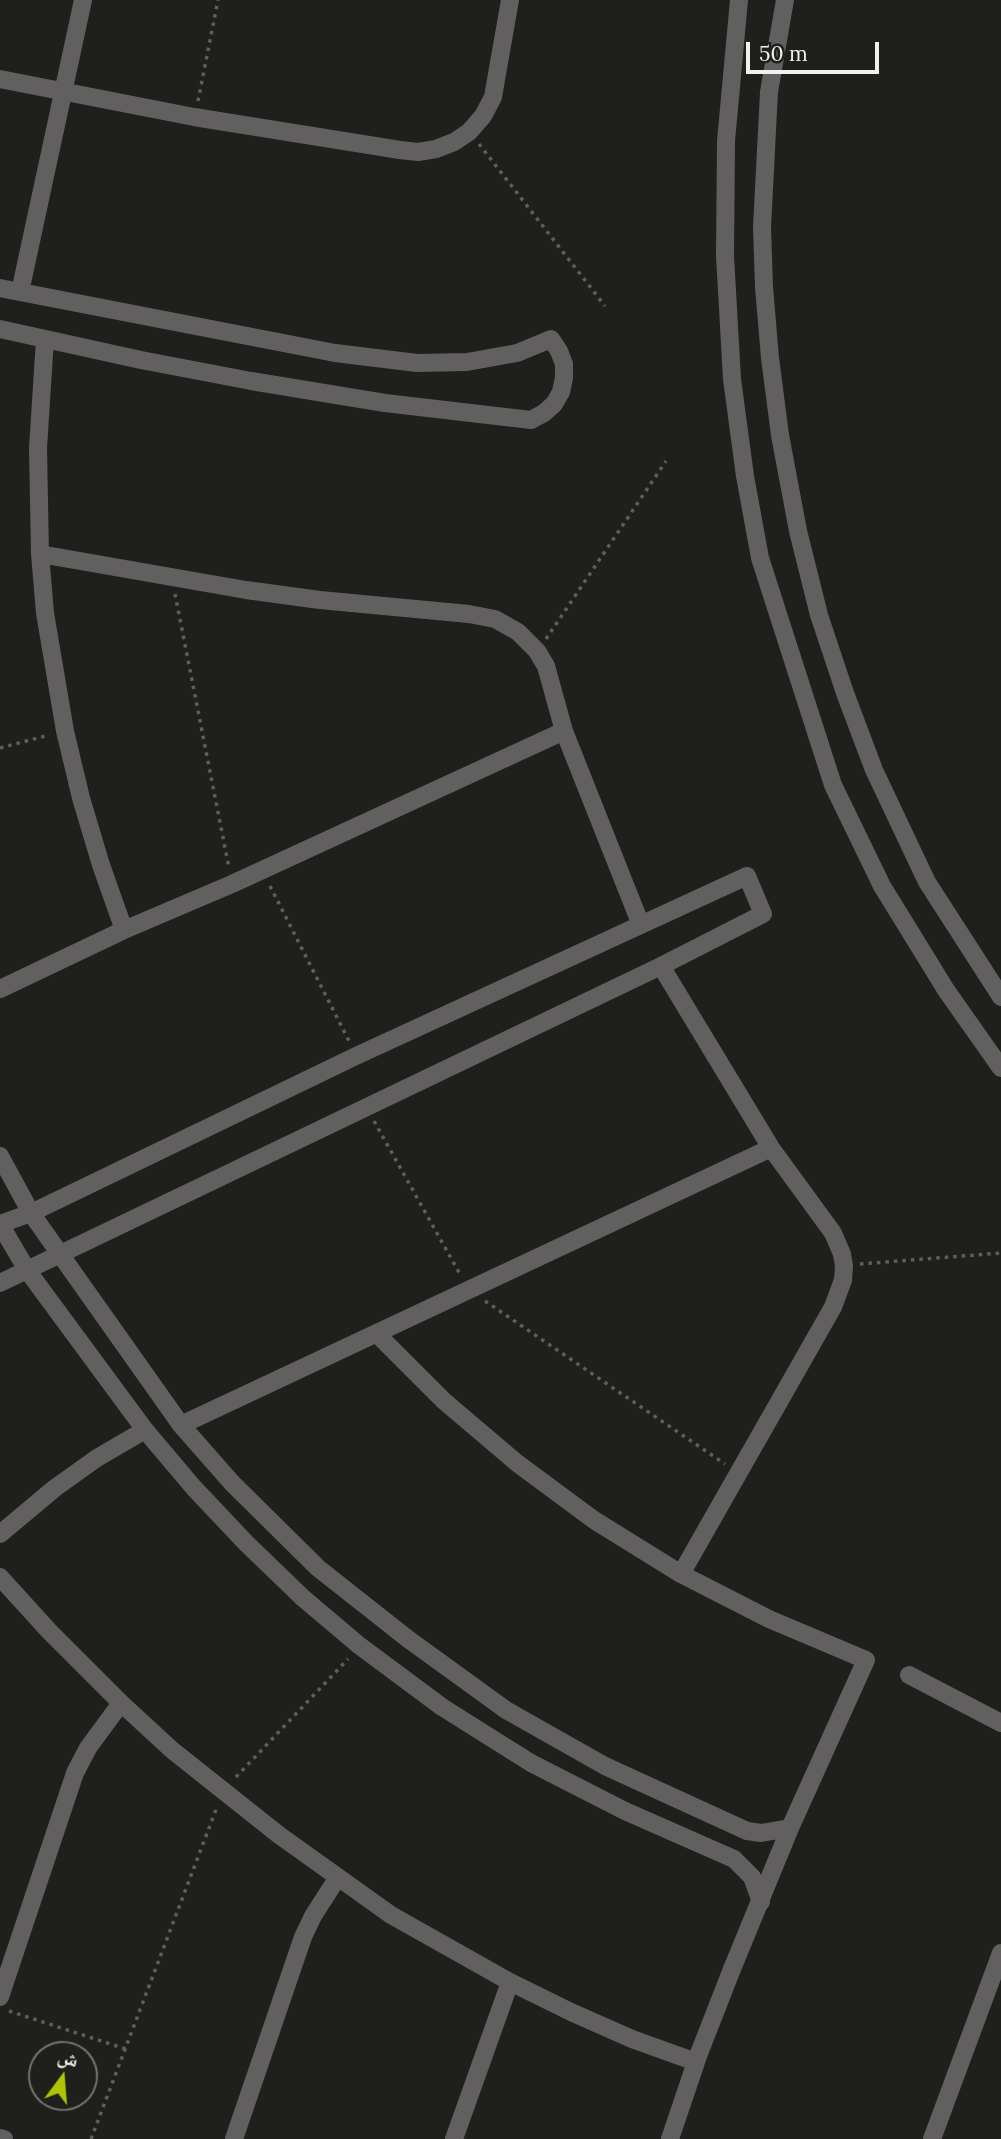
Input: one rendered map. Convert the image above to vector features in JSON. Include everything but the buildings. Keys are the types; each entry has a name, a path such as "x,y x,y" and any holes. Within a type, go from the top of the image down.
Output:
{"street":[{"path":"20,292 83,0"},
{"path":"0,79 194,117 418,152 454,142 469,132 483,116 493,97 510,0"},
{"path":"739,0 726,141 725,256 732,379 745,476 760,558 833,785 882,886 946,990 1001,1069"},
{"path":"785,0 769,92 762,227 770,359 780,435 798,531 819,615 874,770 927,882 1001,997"},
{"path":"0,288 335,353 417,363 467,362 517,353 551,339 564,364 564,378 554,404 531,420 385,403 278,385 141,360 0,329"},
{"path":"45,339 38,448 40,554 45,613 65,731 81,799 124,930"},
{"path":"40,554 172,579 320,600 469,614 495,619 519,632 537,651 552,682 564,731 641,925"},
{"path":"0,989 564,731"},
{"path":"0,1283 27,1270 61,1252 661,966 763,914 747,876 356,1056 31,1213 0,1224 27,1270 145,1430 246,1544 302,1597 360,1646 442,1707 531,1763 625,1811 722,1852 744,1866 752,1877 761,1902"},
{"path":"661,966 771,1148 833,1233 844,1266 839,1294 681,1574"},
{"path":"181,1425 771,1148"},
{"path":"0,1156 31,1213 181,1425 232,1483 318,1568 408,1639 506,1710 605,1766 747,1831 761,1833 790,1828"},
{"path":"376,1333 444,1401 517,1463 594,1520 681,1574 769,1619 866,1660 790,1828 696,2062 670,2139"},
{"path":"0,1534 55,1488 97,1458 145,1430"},
{"path":"0,1577 121,1703 172,1750 279,1835 391,1914 510,1982 632,2039 696,2062"},
{"path":"909,1675 1001,1723"},
{"path":"0,1997 75,1773 88,1748 121,1703"},
{"path":"688,1839 700,1811"},
{"path":"234,2139 303,1937 338,1877"},
{"path":"932,2139 1001,1953"},
{"path":"454,2139 510,1982"}],"path":[{"path":"194,117 218,0"},
{"path":"469,132 605,306"},
{"path":"537,651 666,461"},
{"path":"172,579 232,884"},
{"path":"0,748 65,731"},
{"path":"262,870 356,1056"},
{"path":"366,1107 468,1290 738,1473"},
{"path":"844,1266 1001,1253"},
{"path":"91,2139 223,1791 360,1646"},
{"path":"0,2008 127,2049"}]}
